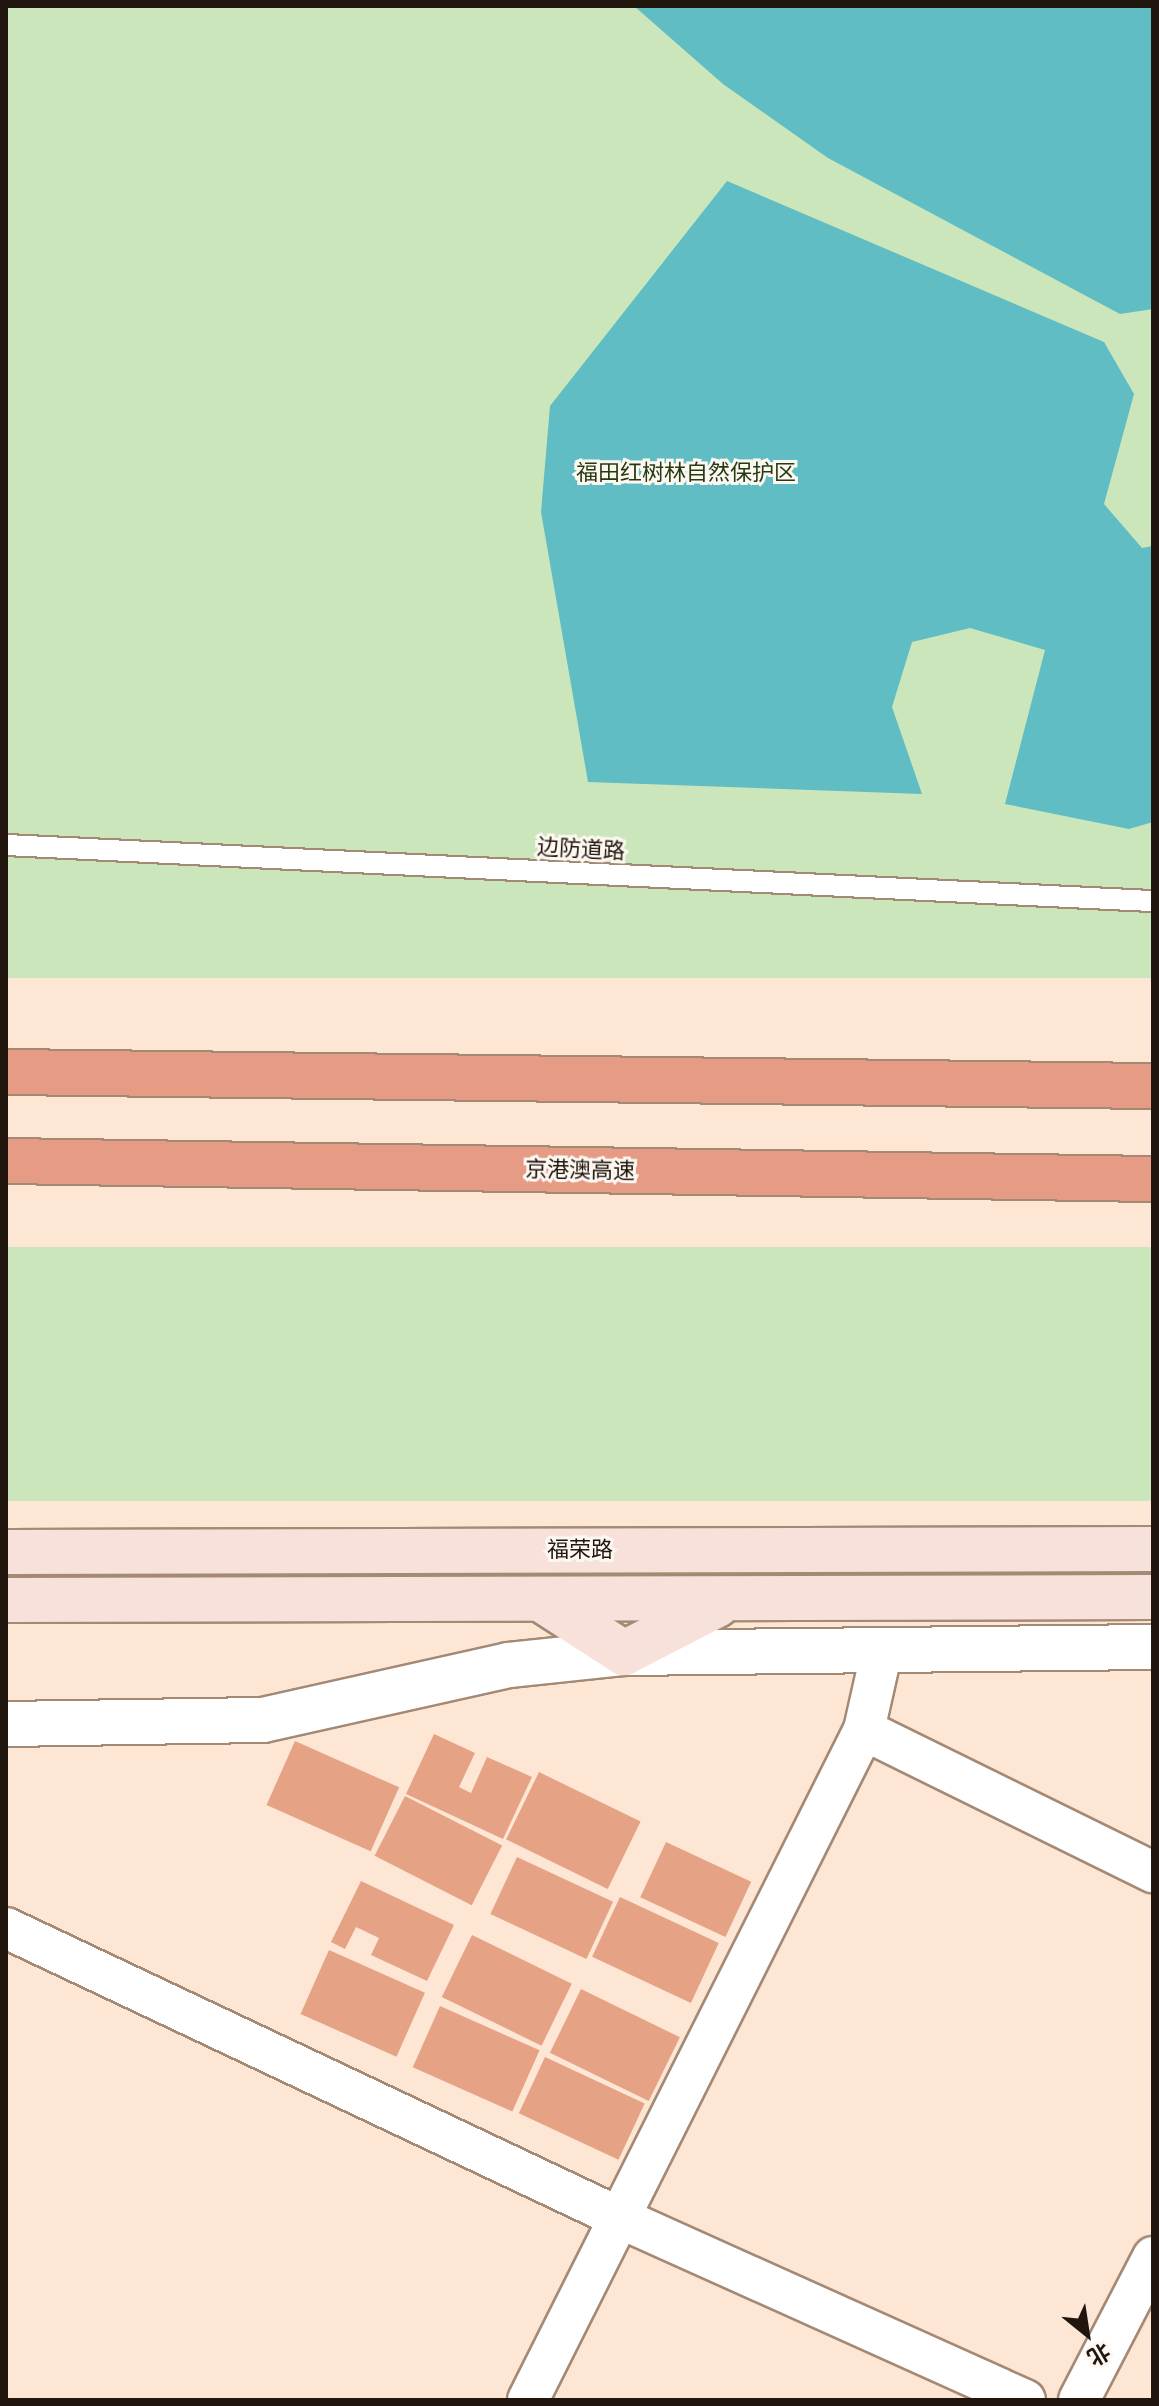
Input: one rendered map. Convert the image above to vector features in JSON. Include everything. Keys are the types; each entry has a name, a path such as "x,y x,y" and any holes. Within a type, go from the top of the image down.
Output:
{"highway":[{"path":"6,1072 1153,1086"},
{"name":"京港澳高速","path":"6,1161 1153,1179"}],"main road":[{"name":"福荣路","path":"6,1552 1153,1549"},
{"path":"6,1600 1153,1597"},
{"path":"539,1599 624,1653 730,1598"}],"street":[{"path":"6,1724 263,1720 509,1665 624,1653 1153,1647"},
{"path":"528,2400 864,1730 882,1650"},
{"path":"864,1730 1153,1872"},
{"path":"6,1928 620,2218 1025,2400"},
{"path":"1079,2400 1153,2257"}],"lane":[{"name":"边防道路","path":"6,845 1153,901"}],"green space":[{"name":"福田红树林自然保护区","path":"6,6 1153,6 1153,978 6,978"},
{"path":"6,1247 1153,1247 1153,1501 6,1501"}],"water":[{"path":"634,6 1153,6 1153,309 1120,314 828,158 723,84"},
{"path":"727,181 1104,342 1134,394 1104,504 1142,548 1153,546 1153,822 1129,829 1005,804 1045,650 970,628 912,642 892,707 922,794 588,782 541,512 550,406"}],"building":[{"path":"434,1734 475,1753 459,1787 471,1793 487,1757 532,1777 503,1839 406,1794"},
{"path":"295,1741 399,1787 371,1851 267,1805"},
{"path":"539,1772 641,1822 608,1889 506,1839"},
{"path":"405,1796 502,1845 472,1905 375,1856"},
{"path":"666,1842 751,1882 725,1937 640,1897"},
{"path":"517,1857 613,1902 586,1959 490,1914"},
{"path":"361,1881 454,1925 427,1981 371,1955 379,1938 356,1927 345,1949 331,1942"},
{"path":"620,1897 719,1943 691,2003 592,1957"},
{"path":"472,1935 572,1984 542,2046 442,1997"},
{"path":"329,1950 425,1993 396,2057 301,2014"},
{"path":"581,1989 680,2037 649,2101 550,2053"},
{"path":"440,2006 540,2050 512,2112 413,2067"},
{"path":"545,2057 645,2103 618,2160 519,2113"}]}
